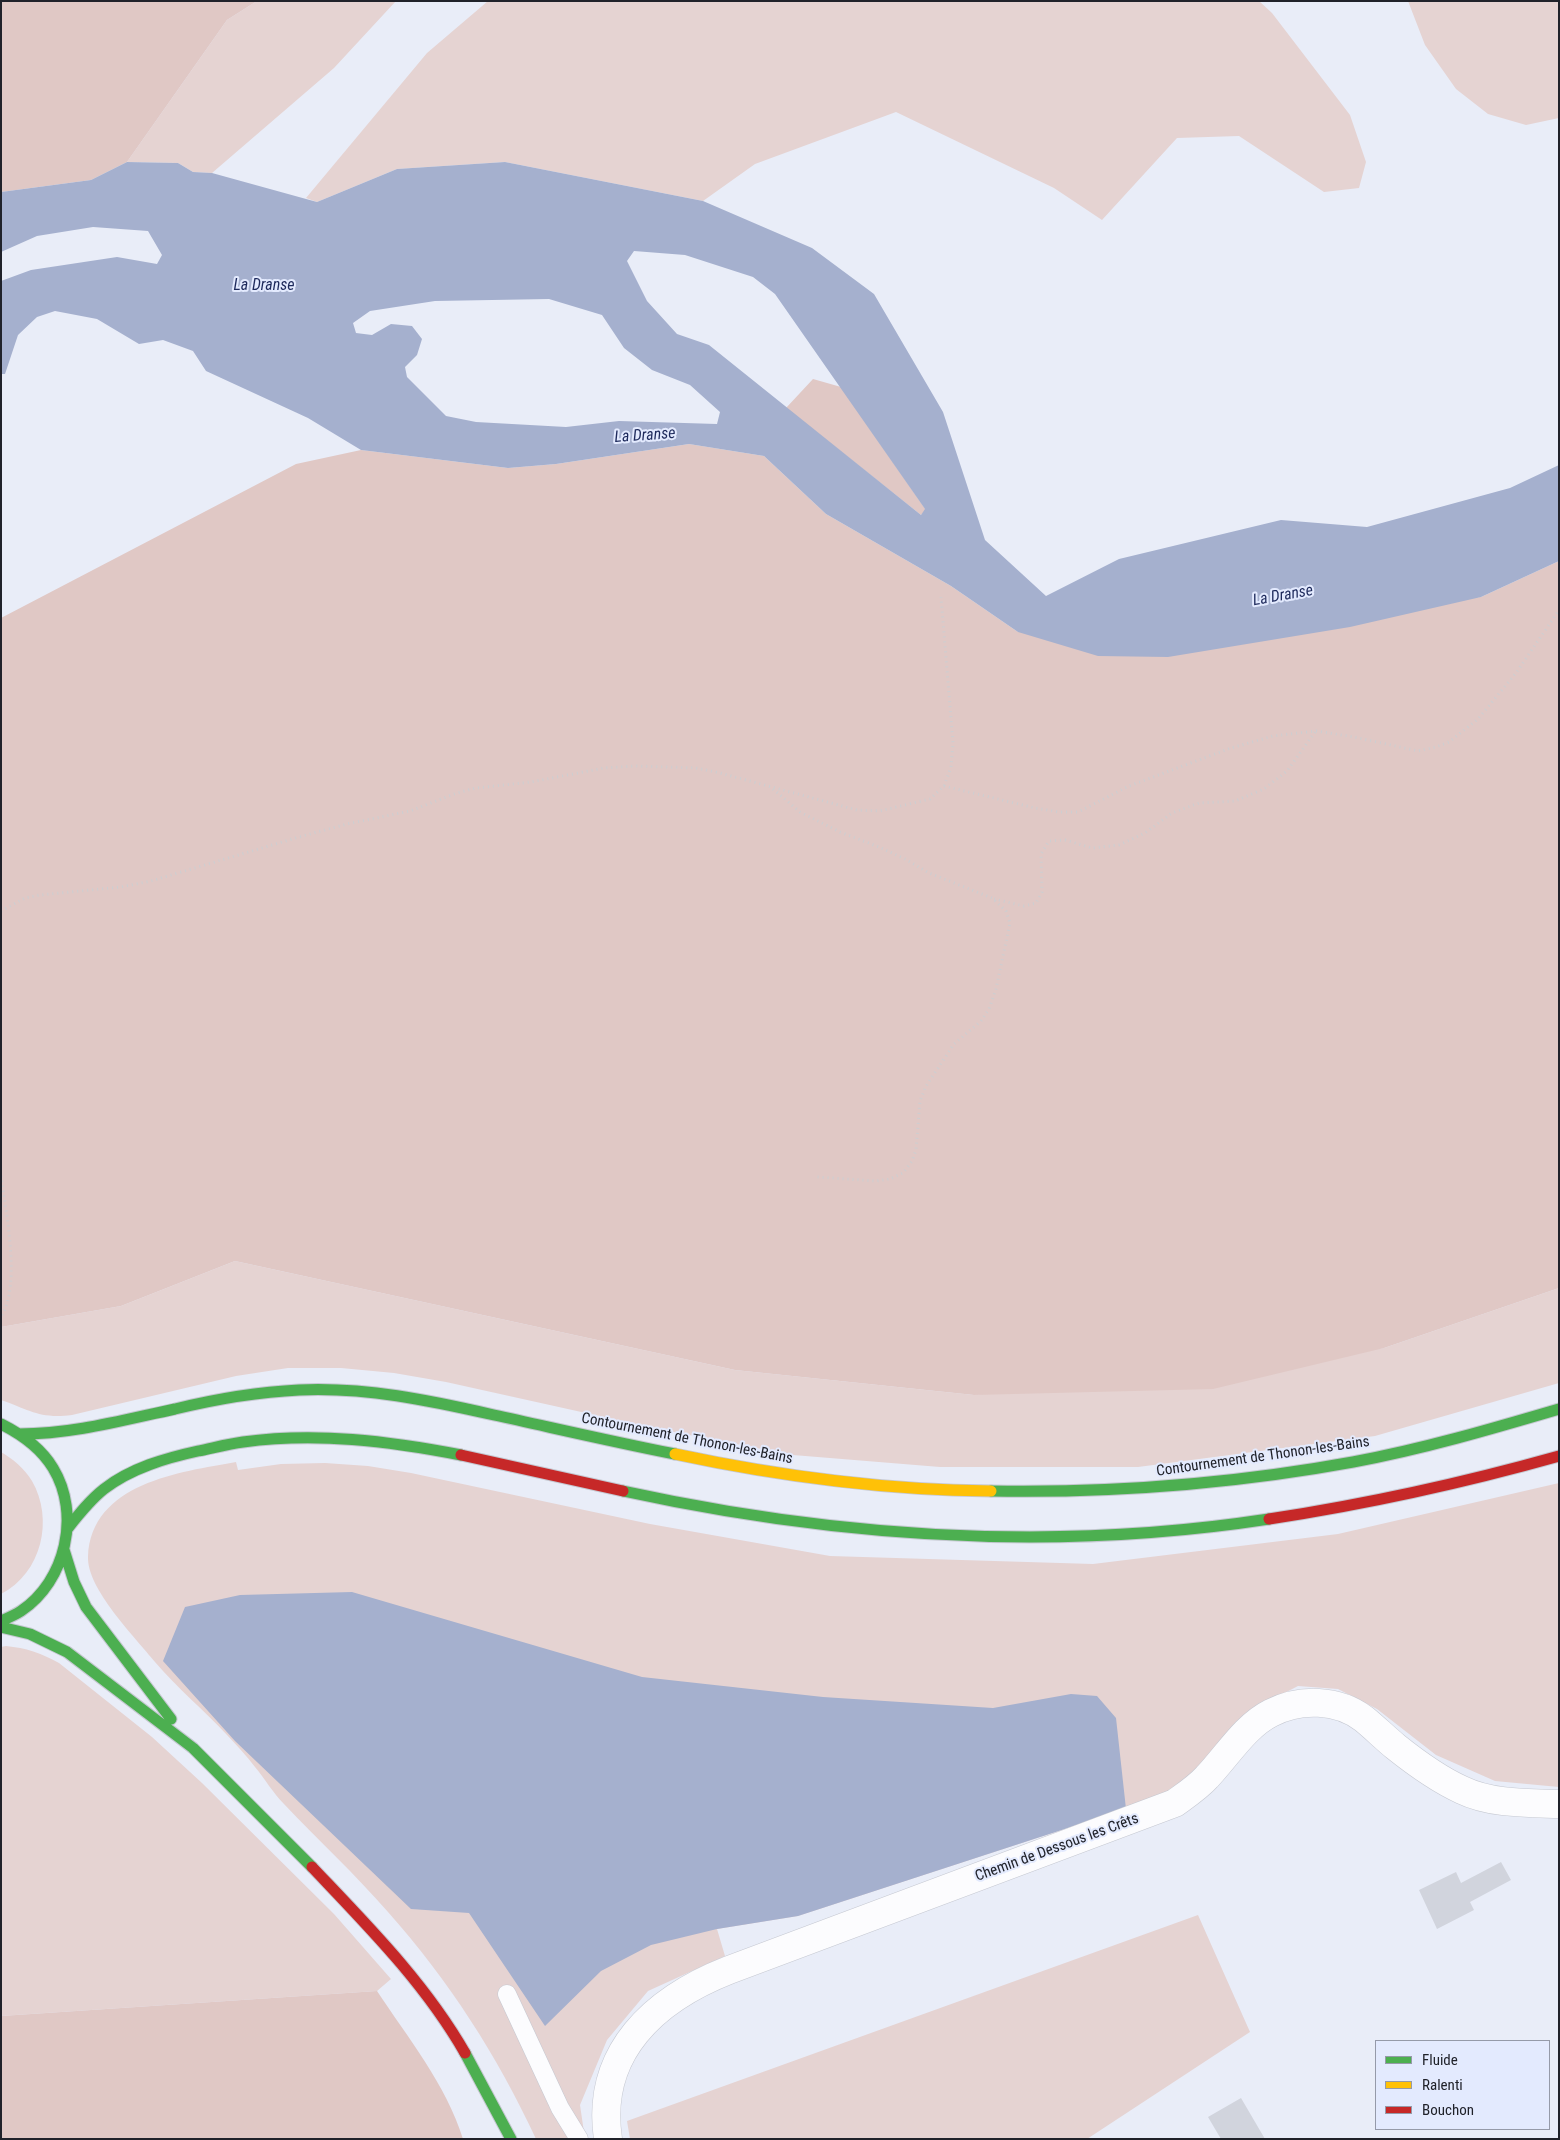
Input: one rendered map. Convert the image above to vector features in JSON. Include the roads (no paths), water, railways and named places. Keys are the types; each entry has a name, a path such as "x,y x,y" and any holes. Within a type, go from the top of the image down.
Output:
{"main road":[{"name":"Contournement de Thonon-les-Bains","path":"19,1434 67,1433 247,1394 307,1390 362,1390 416,1398 652,1450 787,1474 847,1482 936,1489 1032,1492 1161,1487 1313,1468 1360,1460 1451,1440 1559,1409"},
{"path":"1,1424 34,1445 56,1474 67,1510 68,1528 58,1568 49,1583 24,1609 1,1621"},
{"path":"68,1528 99,1491 128,1472 144,1465 204,1448 260,1438 320,1436 374,1439 434,1449 660,1499 772,1518 836,1527 957,1535 1072,1536 1132,1533 1247,1522 1420,1494 1559,1456"},
{"path":"64,1550 74,1582 86,1606 193,1748"},
{"path":"1,1627 30,1634 67,1652 193,1748 302,1856 388,1947 425,1994 459,2043 511,2139"}],"street":[{"name":"Chemin de Dessous les Crêts","path":"608,2139 607,2103 610,2083 620,2058 631,2040 656,2011 687,1989 738,1967 1175,1803 1206,1778 1256,1724 1270,1713 1284,1707 1316,1702 1331,1704 1344,1709 1363,1718 1424,1769 1463,1791 1508,1802 1559,1804"}],"lane":[{"path":"506,1994 560,2108 579,2139"}],"water":[{"name":"La Dranse","path":"127,162 178,163 193,172 212,173 317,202 397,169 505,162 703,201 812,248 874,294 943,412 985,540 1046,596 1119,559 1281,520 1367,527 1510,488 1559,465 1559,561 1481,597 1350,627 1168,657 1098,656 1018,632 951,586 826,514 764,456 689,444 556,464 508,468 361,450 308,418 206,371 193,351 163,340 139,344 97,319 55,311 37,317 18,335 5,374 1,374 1,281 31,270 117,257 157,264 162,255 148,231 93,227 37,236 1,252 1,192 91,180","holes":["634,251 685,255 753,277 775,294 925,509 921,515 709,345 677,334 647,301 627,261","549,299 602,315 624,348 652,370 690,385 720,412 717,424 619,421 566,427 476,422 446,416 407,377 405,367 417,355 422,339 412,326 391,324 372,335 356,333 353,323 370,311 435,301"]},
{"path":"352,1592 642,1677 823,1697 993,1708 1071,1694 1097,1696 1116,1718 1126,1809 798,1916 717,1929 651,1945 601,1971 545,2026 469,1913 411,1909 235,1741 163,1661 185,1607 240,1595"}]}
